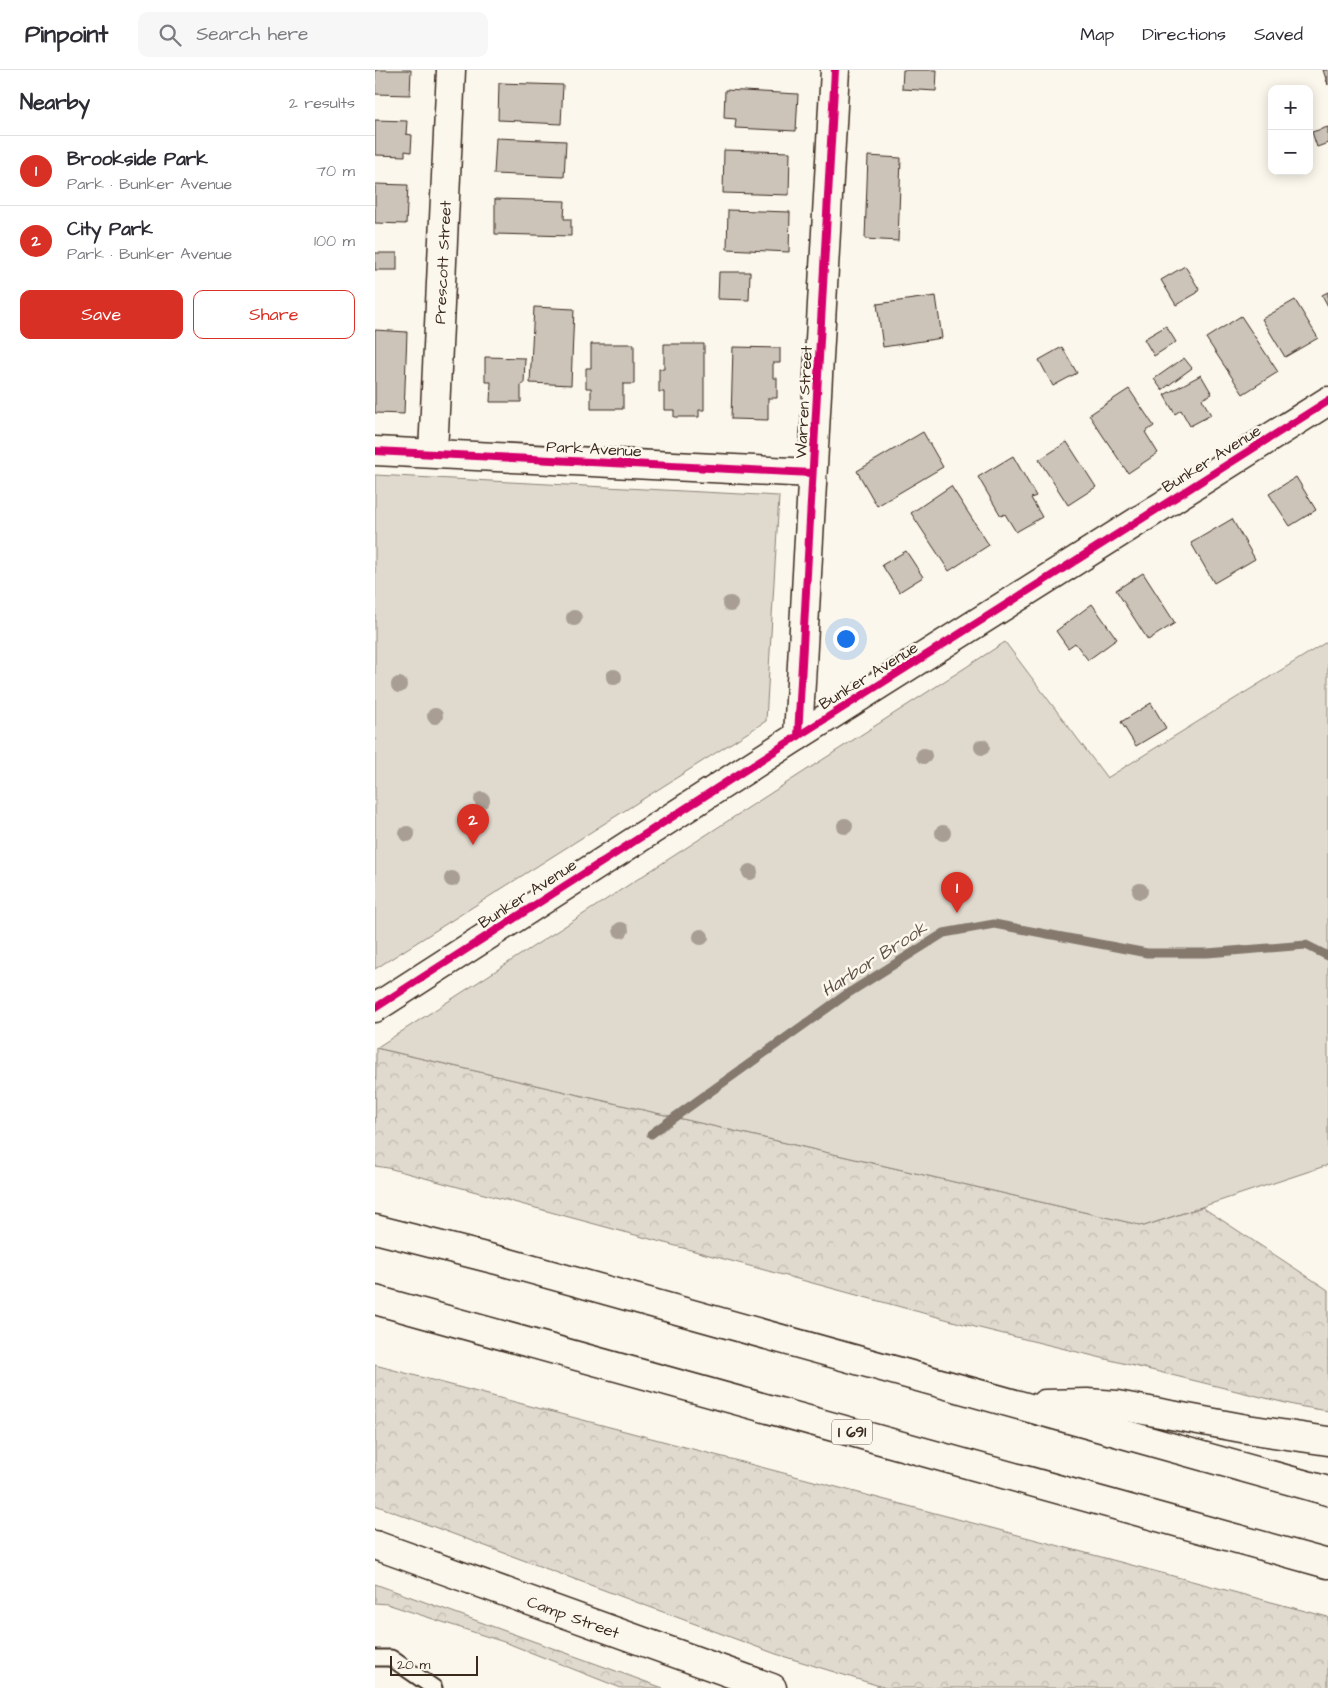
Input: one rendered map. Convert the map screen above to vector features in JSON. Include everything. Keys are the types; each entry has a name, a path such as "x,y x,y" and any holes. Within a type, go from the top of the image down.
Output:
{"main road":[{"name":"Prescott Street","path":"433,454 451,70"},
{"name":"Warren Street","path":"798,736 835,70"},
{"name":"Bunker Avenue","path":"375,1008 798,736 1328,401"},
{"name":"Park Avenue","path":"375,450 812,473"},
{"path":"375,1229 520,1266 1328,1490"},
{"name":"I 691","path":"375,1300 1328,1564"},
{"path":"1020,1405 1087,1402 1117,1405 1247,1429 1328,1441"},
{"name":"Camp Street","path":"375,1545 772,1688"}],"lane":[{"path":"375,1658 391,1658 434,1688"}],"green space":[{"path":"375,475 779,496 766,721 375,969"},
{"path":"1328,641 1328,1165 1144,1226 376,1048 1005,642 1107,778"},
{"path":"376,1048 1144,1226 1202,1207 1328,1290 1328,1411 1298,1406 971,1326 375,1166"},
{"path":"375,1365 1328,1617 1328,1688 886,1688 776,1654 375,1505"},
{"path":"375,1584 663,1688 621,1688 507,1643 387,1604 375,1603"}],"building":[{"path":"375,70 411,70 410,95 375,94"},
{"path":"903,70 937,70 936,91 902,89"},
{"path":"1323,70 1328,70 1328,85"},
{"path":"499,83 563,85 561,124 498,120"},
{"path":"725,90 798,94 796,131 735,128 736,119 724,118"},
{"path":"375,120 407,121 406,134 412,135 411,152 405,151 405,156 375,155"},
{"path":"1328,127 1328,143 1317,147 1313,132"},
{"path":"496,138 566,141 564,177 494,174"},
{"path":"724,150 790,152 789,195 723,193"},
{"path":"868,156 901,158 898,241 865,239"},
{"path":"375,184 408,185 406,224 375,223"},
{"path":"495,199 565,201 564,219 571,219 571,236 495,234"},
{"path":"728,210 790,212 789,252 727,249"},
{"path":"375,253 397,253 397,270 375,270"},
{"path":"1185,266 1199,289 1197,293 1176,305 1161,280"},
{"path":"719,272 750,272 749,300 718,299"},
{"path":"1328,292 1328,306 1322,295"},
{"path":"936,296 942,338 883,347 877,304"},
{"path":"1295,300 1318,338 1285,357 1262,319"},
{"path":"534,307 574,309 571,385 530,383"},
{"path":"1241,316 1278,372 1243,394 1206,338"},
{"path":"1166,326 1176,342 1154,356 1144,339"},
{"path":"375,330 407,332 404,414 375,413"},
{"path":"591,344 634,344 634,384 623,384 623,409 591,409 591,388 586,388 586,368 591,368"},
{"path":"664,344 704,344 704,410 699,410 699,417 674,417 674,410 664,410 664,392 659,392 659,369 664,369"},
{"path":"733,347 780,348 780,363 773,363 773,378 777,378 777,398 768,398 768,420 731,419"},
{"path":"1062,347 1077,373 1053,386 1039,360"},
{"path":"485,357 525,358 524,384 521,384 521,402 490,402 491,382 485,382"},
{"path":"1184,358 1192,368 1162,390 1154,379"},
{"path":"1201,375 1212,394 1202,399 1211,415 1190,426 1181,410 1175,414 1164,395"},
{"path":"1129,389 1154,426 1145,432 1158,453 1128,473 1089,415"},
{"path":"923,432 943,467 877,506 857,471"},
{"path":"1067,442 1096,487 1068,505 1039,460"},
{"path":"1013,456 1036,496 1031,498 1042,517 1016,532 1005,514 1001,516 978,477"},
{"path":"1296,477 1316,510 1290,526 1269,494"},
{"path":"951,486 989,545 949,571 911,513"},
{"path":"1232,519 1255,559 1214,583 1191,543"},
{"path":"906,551 923,577 899,592 882,565"},
{"path":"1143,573 1175,623 1148,640 1116,590"},
{"path":"1092,604 1117,639 1088,660 1075,643 1068,648 1056,631"},
{"path":"1151,703 1166,728 1136,746 1121,722"}],"waterway":[{"name":"Harbor Brook","path":"651,1134 847,994 944,933 994,924 1147,953 1207,953 1306,945 1328,956"}],"cycle path":[{"path":"798,736 835,70"},
{"path":"375,1008 798,736 1328,401"},
{"path":"375,451 812,473"}],"place":[{"name":"City Park","path":"473,845"},
{"name":"Brookside Park","path":"957,913"}]}
